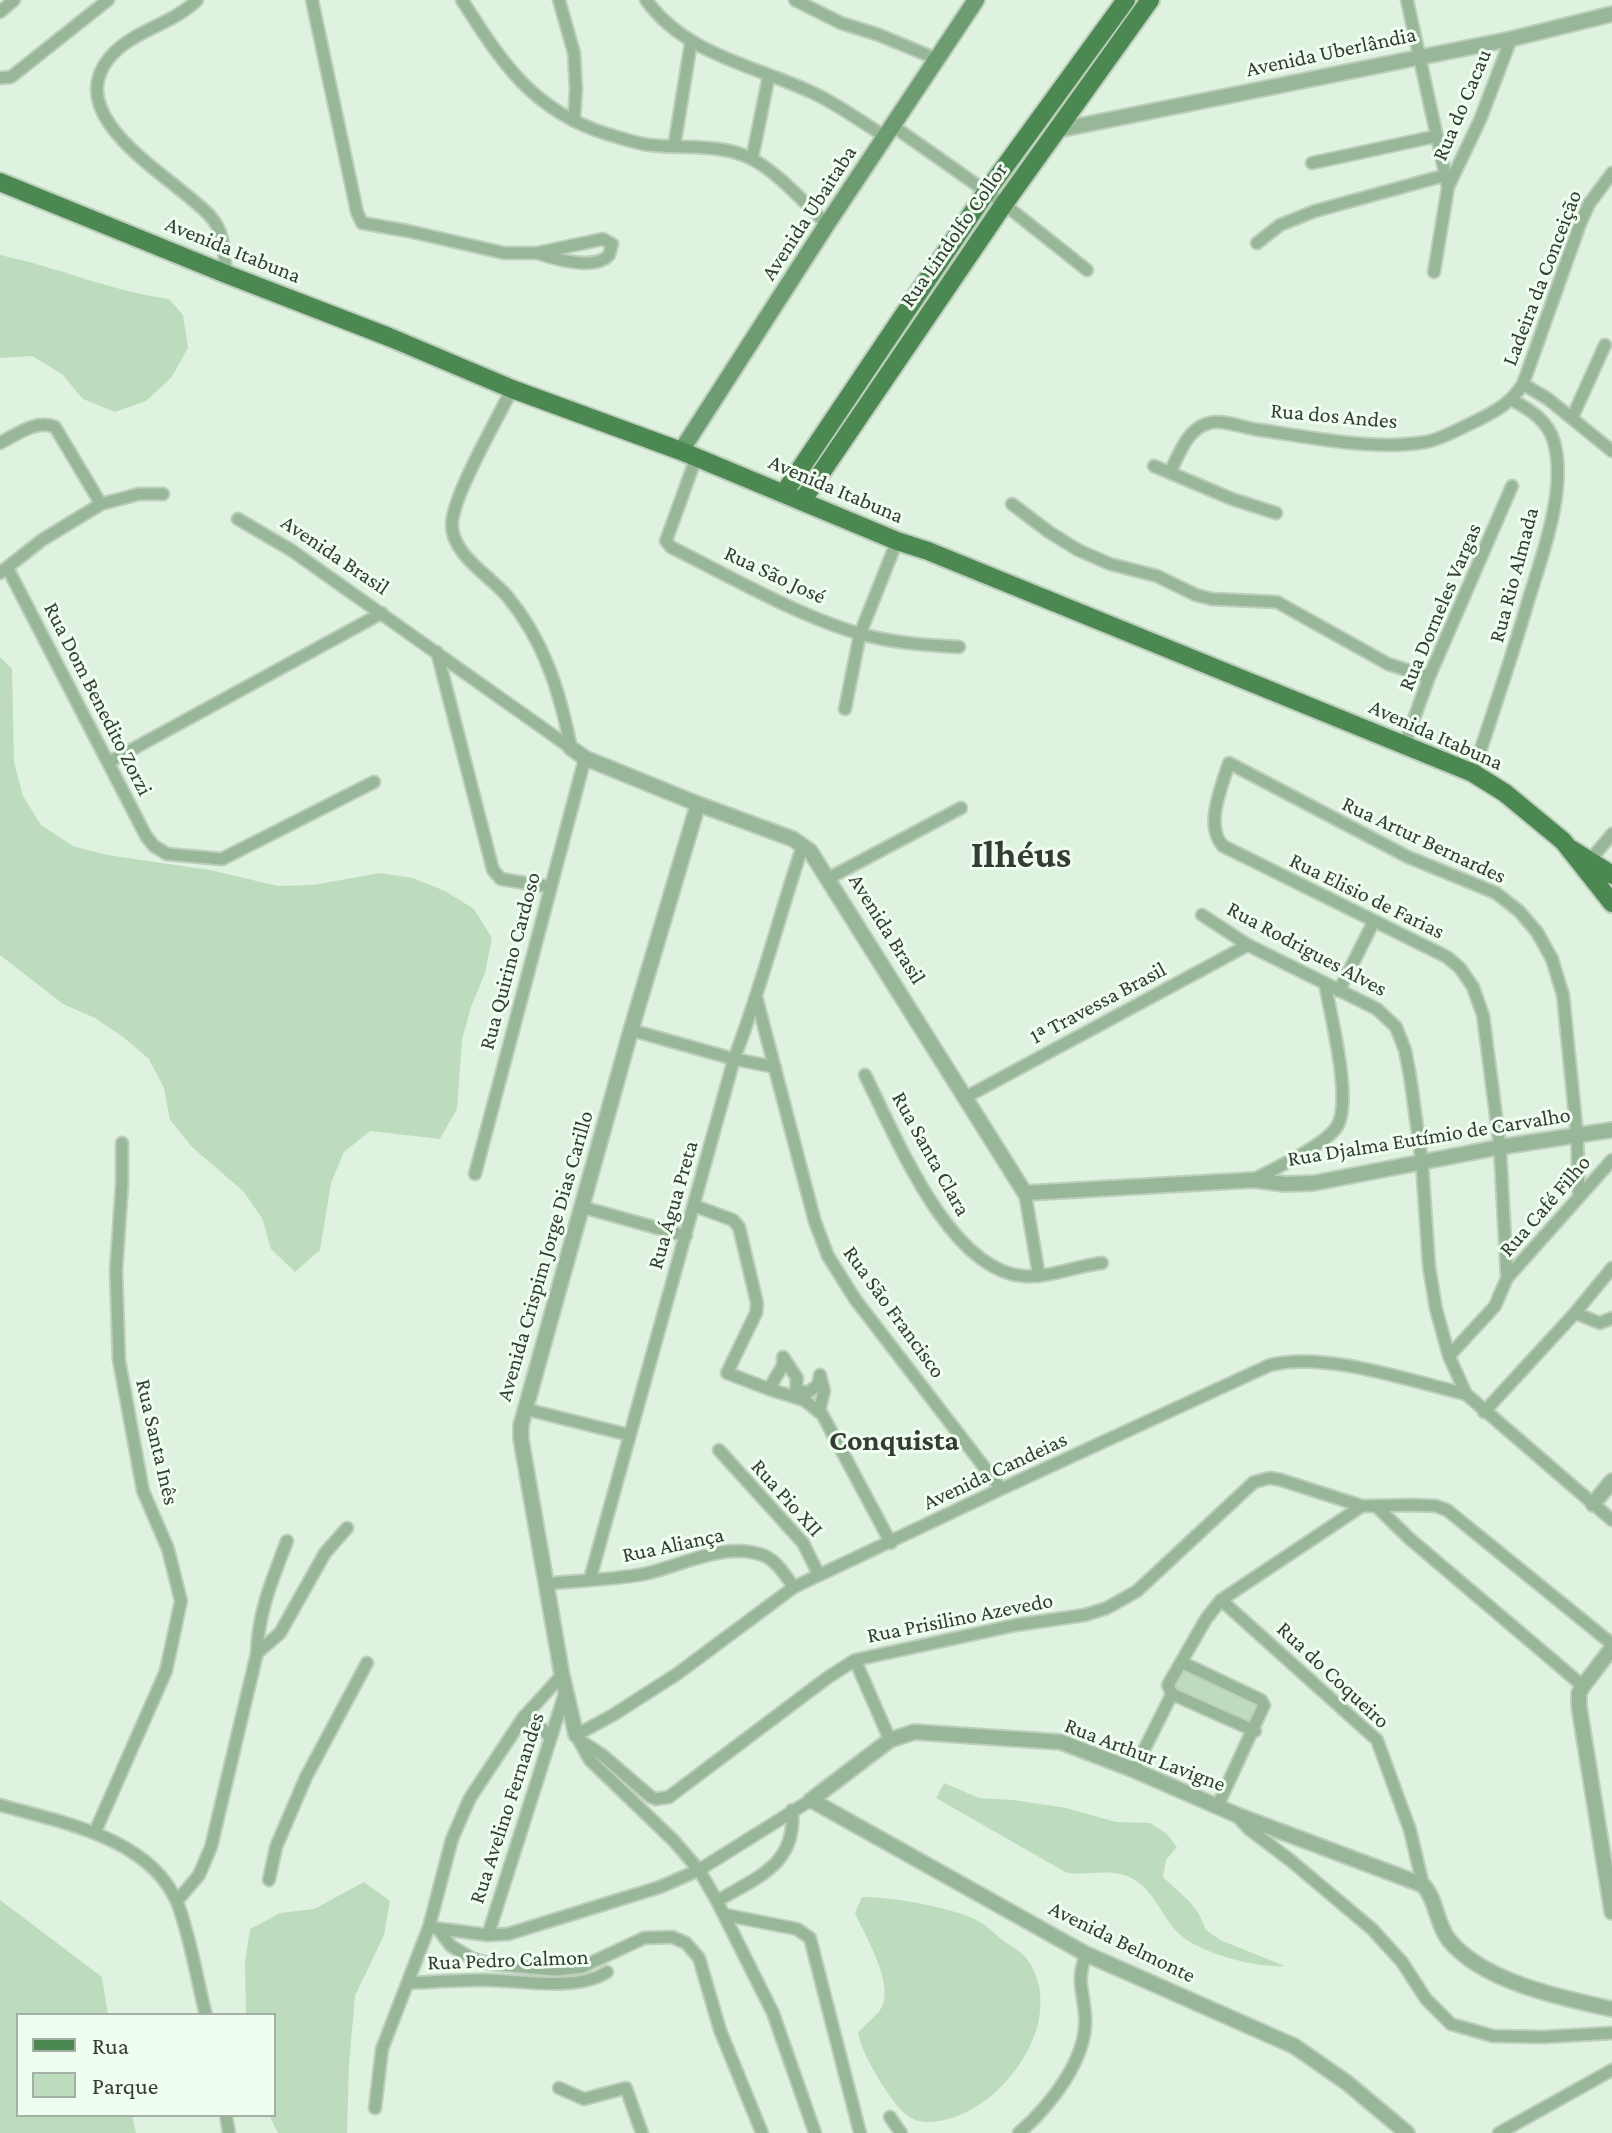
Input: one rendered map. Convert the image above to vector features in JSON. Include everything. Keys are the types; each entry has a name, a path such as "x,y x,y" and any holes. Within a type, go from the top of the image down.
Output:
{"main road":[{"name":"Avenida Ubaitaba","path":"689,454 827,224 976,0"},
{"name":"Rua Lindolfo Collor","path":"793,497 987,191 1126,0"},
{"name":"Rua Lindolfo Collor","path":"793,497 1150,0"},
{"name":"Avenida Itabuna","path":"0,182 512,389 689,454 1473,773 1505,793 1569,848 1612,903"},
{"path":"1569,848 1612,875"}],"street":[{"path":"0,12 14,0"},
{"path":"0,78 11,77 108,0"},
{"path":"197,0 183,12 134,37 110,57 101,71 97,98 108,124 136,153 212,217 222,234 226,274"},
{"path":"312,0 357,212 362,223 504,253 537,253 603,239 612,244 609,255 599,262 562,261 537,253"},
{"path":"462,0 511,71 542,102 574,121 645,145 723,151 752,159 827,224"},
{"path":"559,0 574,53 574,121"},
{"path":"646,0 691,43 815,94 890,131 987,191 1087,270"},
{"path":"795,0 841,23 937,59"},
{"name":"Rua do Cacau","path":"1407,0 1447,181"},
{"name":"Avenida Uberlândia","path":"1058,130 1419,55 1511,39 1612,14"},
{"name":"Rua do Cacau","path":"1434,272 1447,181 1480,120 1511,39"},
{"path":"674,147 691,43"},
{"path":"752,159 769,75"},
{"path":"1312,163 1437,136"},
{"name":"Ladeira da Conceição","path":"1512,400 1523,384 1580,224 1589,204 1612,173"},
{"path":"1257,243 1280,225 1315,211 1447,181"},
{"path":"1572,418 1605,345"},
{"path":"1523,384 1612,451"},
{"path":"512,389 461,493 453,515 452,533 463,552 505,593 526,620 561,699 571,748"},
{"name":"Rua dos Andes","path":"1170,472 1188,437 1206,423 1218,421 1329,440 1383,444 1425,442 1452,433 1512,400"},
{"name":"Rua Rio Almada","path":"1473,773 1546,544 1555,501 1554,443 1543,421 1512,400"},
{"path":"0,443 37,425 47,424 59,431 101,504"},
{"name":"Rua São José","path":"689,454 666,541 668,545 815,617 860,634 902,643 959,647"},
{"path":"1154,466 1232,499 1276,513"},
{"name":"Rua Dorneles Vargas","path":"1405,744 1429,677 1512,486"},
{"path":"4,571 42,540 101,504 139,494 163,494"},
{"path":"1012,504 1078,550 1110,564 1157,576 1196,595 1212,599 1277,602 1388,664 1429,677"},
{"name":"Avenida Brasil","path":"238,519 291,550 585,758 803,845 829,878 1025,1193"},
{"path":"845,709 860,634 897,541"},
{"name":"Rua Dom Benedito Zorzi","path":"4,571 146,836 167,854 222,859 374,782"},
{"path":"109,762 382,613"},
{"path":"437,652 493,870 501,879 551,887"},
{"name":"Rua Quirino Cardoso","path":"475,1174 585,758"},
{"name":"Rua Artur Bernardes","path":"1228,850 1219,842 1215,819 1229,763 1408,857 1496,893 1519,911 1537,932 1552,959 1563,995 1577,1135 1579,1195"},
{"name":"Avenida Crispim Jorge Dias Carillo","path":"698,804 525,1409 521,1439 565,1693 577,1737 590,1760 674,1841 699,1870 726,1915 773,2013 815,2133"},
{"path":"829,878 961,808"},
{"path":"1591,859 1612,834"},
{"name":"Rua Água Preta","path":"590,1579 734,1059 757,999 774,932 803,845"},
{"name":"Rua Elisio de Farias","path":"1228,850 1447,957 1460,968 1473,987 1483,1015 1500,1147 1507,1278"},
{"name":"Rua Rodrigues Alves","path":"1202,915 1248,945 1377,1009 1396,1027 1405,1050 1422,1163 1429,1266 1436,1309 1449,1356 1466,1394"},
{"path":"1339,991 1374,921"},
{"name":"1ª Travessa Brasil","path":"966,1097 1248,945"},
{"path":"1039,1276 1025,1193 1253,1180 1331,1133 1341,1120 1345,1098 1325,983"},
{"name":"Rua São Francisco","path":"757,999 815,1222 828,1256 855,1299 1001,1489"},
{"path":"631,1030 734,1059 775,1067"},
{"name":"Rua Santa Clara","path":"865,1075 934,1208 948,1229 966,1247 998,1268 1021,1276 1039,1276 1102,1263"},
{"name":"Rua Djalma Eutímio de Carvalho","path":"1253,1180 1285,1184 1314,1183 1500,1147 1612,1130"},
{"name":"Rua Santa Inês","path":"95,1832 166,1671 181,1601 168,1549 143,1491 119,1360 116,1271 122,1143"},
{"name":"Rua Café Filho","path":"1507,1278 1612,1160"},
{"path":"695,1206 733,1220 739,1227 753,1281 756,1313 727,1373 804,1400 819,1412 891,1543"},
{"path":"582,1207 686,1236"},
{"path":"1484,1412 1612,1268"},
{"path":"1449,1356 1495,1306 1507,1278"},
{"path":"1575,1313 1600,1323 1612,1318"},
{"path":"769,1389 783,1365 783,1357 797,1378 796,1389 807,1393 818,1385 820,1375 824,1391 819,1412"},
{"name":"Avenida Candeias","path":"577,1737 677,1674 794,1587 1251,1373 1288,1361 1320,1361 1466,1394"},
{"path":"1466,1394 1612,1520"},
{"path":"525,1409 629,1435"},
{"name":"Rua Pio XII","path":"719,1450 803,1543 819,1575"},
{"name":"Rua Prisilino Azevedo","path":"577,1737 651,1797 662,1799 672,1795 855,1660 1016,1625 1085,1615 1107,1608 1137,1591 1237,1496 1261,1479 1281,1480 1362,1506"},
{"path":"1593,1504 1612,1481"},
{"path":"1255,1731 1172,1694 1168,1685 1206,1619 1221,1600 1362,1506 1436,1506 1447,1510 1612,1646 1579,1693 1579,1706 1612,1912"},
{"path":"1376,1506 1583,1686"},
{"path":"257,1653 280,1633 328,1549 347,1528"},
{"path":"177,1901 199,1875 211,1847 257,1653 257,1628 287,1541"},
{"name":"Rua Aliança","path":"546,1584 646,1573 720,1553 745,1551 765,1556 775,1563 794,1587"},
{"name":"Rua do Coqueiro","path":"1221,1600 1377,1740 1410,1830 1423,1885"},
{"path":"855,1660 890,1740"},
{"path":"1181,1662 1263,1701 1255,1731 1218,1805"},
{"path":"269,1880 276,1847 306,1777 367,1663"},
{"path":"375,2108 382,2049 434,1928 452,1839 470,1798 523,1718 562,1675"},
{"name":"Rua Avelino Fernandes","path":"488,1935 565,1693"},
{"path":"1134,1770 1172,1694"},
{"path":"523,1718 550,1737"},
{"name":"Rua Arthur Lavigne","path":"811,1800 890,1740 904,1734 927,1731 1061,1742 1237,1815 1423,1885"},
{"name":"Rua Avelino Fernandes","path":"434,1928 488,1935 508,1934 660,1887 699,1870 811,1800"},
{"name":"Avenida Belmonte","path":"811,1800 1086,1954 1294,2046 1346,2082 1405,2132"},
{"path":"0,1805 95,1832 141,1859 165,1883 177,1901 205,2013"},
{"path":"717,1901 770,1869 784,1855 794,1828 792,1810"},
{"path":"1237,1815 1249,1829 1372,1929 1402,1962 1426,1999 1451,2024 1493,2036 1612,2033"},
{"path":"1423,1885 1430,1892 1443,1932 1461,1952 1522,1985 1553,1997 1612,2009"},
{"path":"726,1915 797,1929 810,1938 860,2133"},
{"name":"Rua Pedro Calmon","path":"434,1928 451,1946 473,1959 491,1964 556,1970 582,1967 644,1938 672,1937 686,1943 699,1958 720,2030 762,2133"},
{"path":"1019,2133 1041,2114 1059,2090 1085,2032 1086,2016 1079,1976 1086,1954"},
{"name":"Rua Pedro Calmon","path":"409,1983 485,1980 576,1982 594,1980 607,1972"},
{"path":"1499,2133 1612,2070"},
{"path":"559,2088 584,2099 626,2088 642,2133"},
{"path":"890,2117 901,2133"}],"green space":[{"path":"0,255 169,299 183,315 188,348 171,378 146,401 115,412 83,399 62,374 32,356 0,358"},
{"path":"0,657 12,669 14,762 23,796 41,825 73,846 107,855 210,870 278,886 313,885 380,873 413,878 445,891 474,909 492,938 485,973 462,1040 457,1109 440,1139 370,1131 344,1152 331,1183 320,1250 295,1272 271,1249 262,1218 243,1191 192,1147 170,1120 164,1088 149,1059 95,1018 63,1004 0,955"},
{"path":"1183,1669 1258,1706 1249,1725 1173,1689"},
{"path":"944,1783 979,1798 1066,1808 1116,1822 1150,1823 1166,1833 1177,1847 1166,1860 1163,1877 1189,1901 1206,1930 1220,1940 1285,1966 1243,1962 1198,1946 1176,1931 1152,1896 1133,1879 1109,1873 1067,1873 936,1798"},
{"path":"364,1882 390,1901 384,1935 355,1996 347,2133 278,2133 270,2117 276,2117 276,2013 246,2013 245,1962 250,1929 280,1913 314,1909"},
{"path":"862,1897 922,1904 969,1917 1021,1953 1031,1965 1039,1987 1040,2010 1035,2033 1025,2055 1011,2076 994,2093 955,2117 929,2122 908,2116 881,2083 865,2053 858,2033 880,2010 885,1988 877,1961 855,1913"},
{"path":"0,1900 102,1977 108,2013 16,2013 16,2117 132,2117 136,2133 0,2133"}],"district":[{"name":"Ilhéus","path":"1021,855"},
{"name":"Conquista","path":"894,1441"}]}
